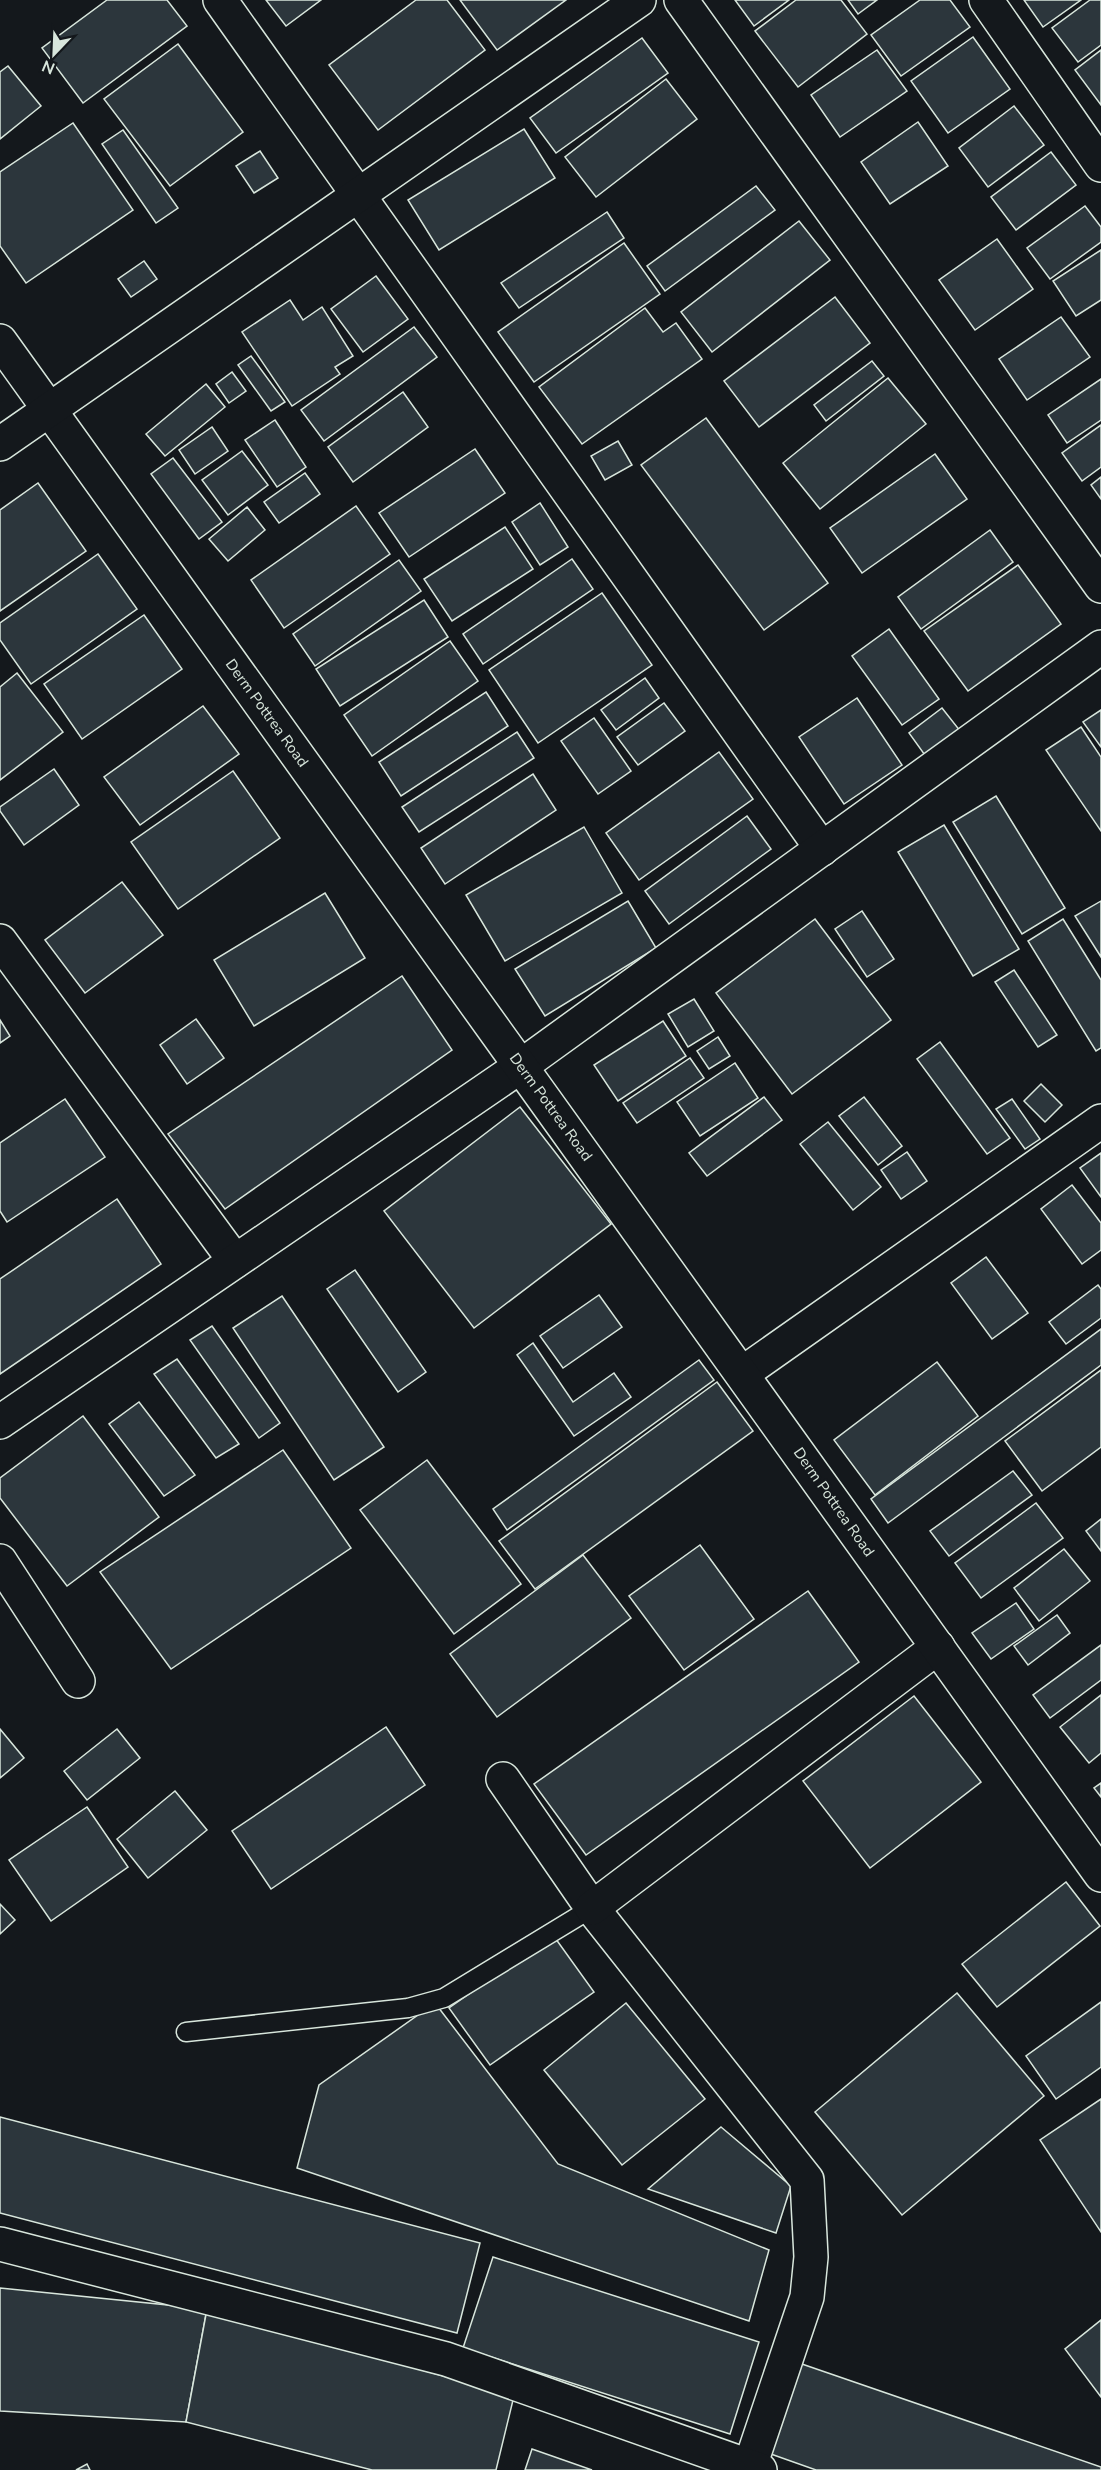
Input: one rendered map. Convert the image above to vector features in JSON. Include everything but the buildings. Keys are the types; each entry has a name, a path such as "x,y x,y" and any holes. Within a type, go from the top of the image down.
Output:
{"street":[{"path":"220,0 822,849"},
{"path":"0,444 639,0"},
{"path":"681,0 1101,586"},
{"path":"986,0 1101,165"},
{"name":"Derm Pottrea Road","path":"0,340 1101,1875"},
{"path":"0,1422 521,1066 1101,647"},
{"path":"0,940 235,1262"},
{"path":"743,1373 1101,1121"},
{"path":"0,1561 78,1681"},
{"path":"592,1908 938,1647"},
{"path":"0,2244 446,2359 755,2468 807,2297 811,2257 807,2180 592,1908 503,1779"}],"lane":[{"path":"186,2032 408,2008 444,1998 592,1908"}]}
